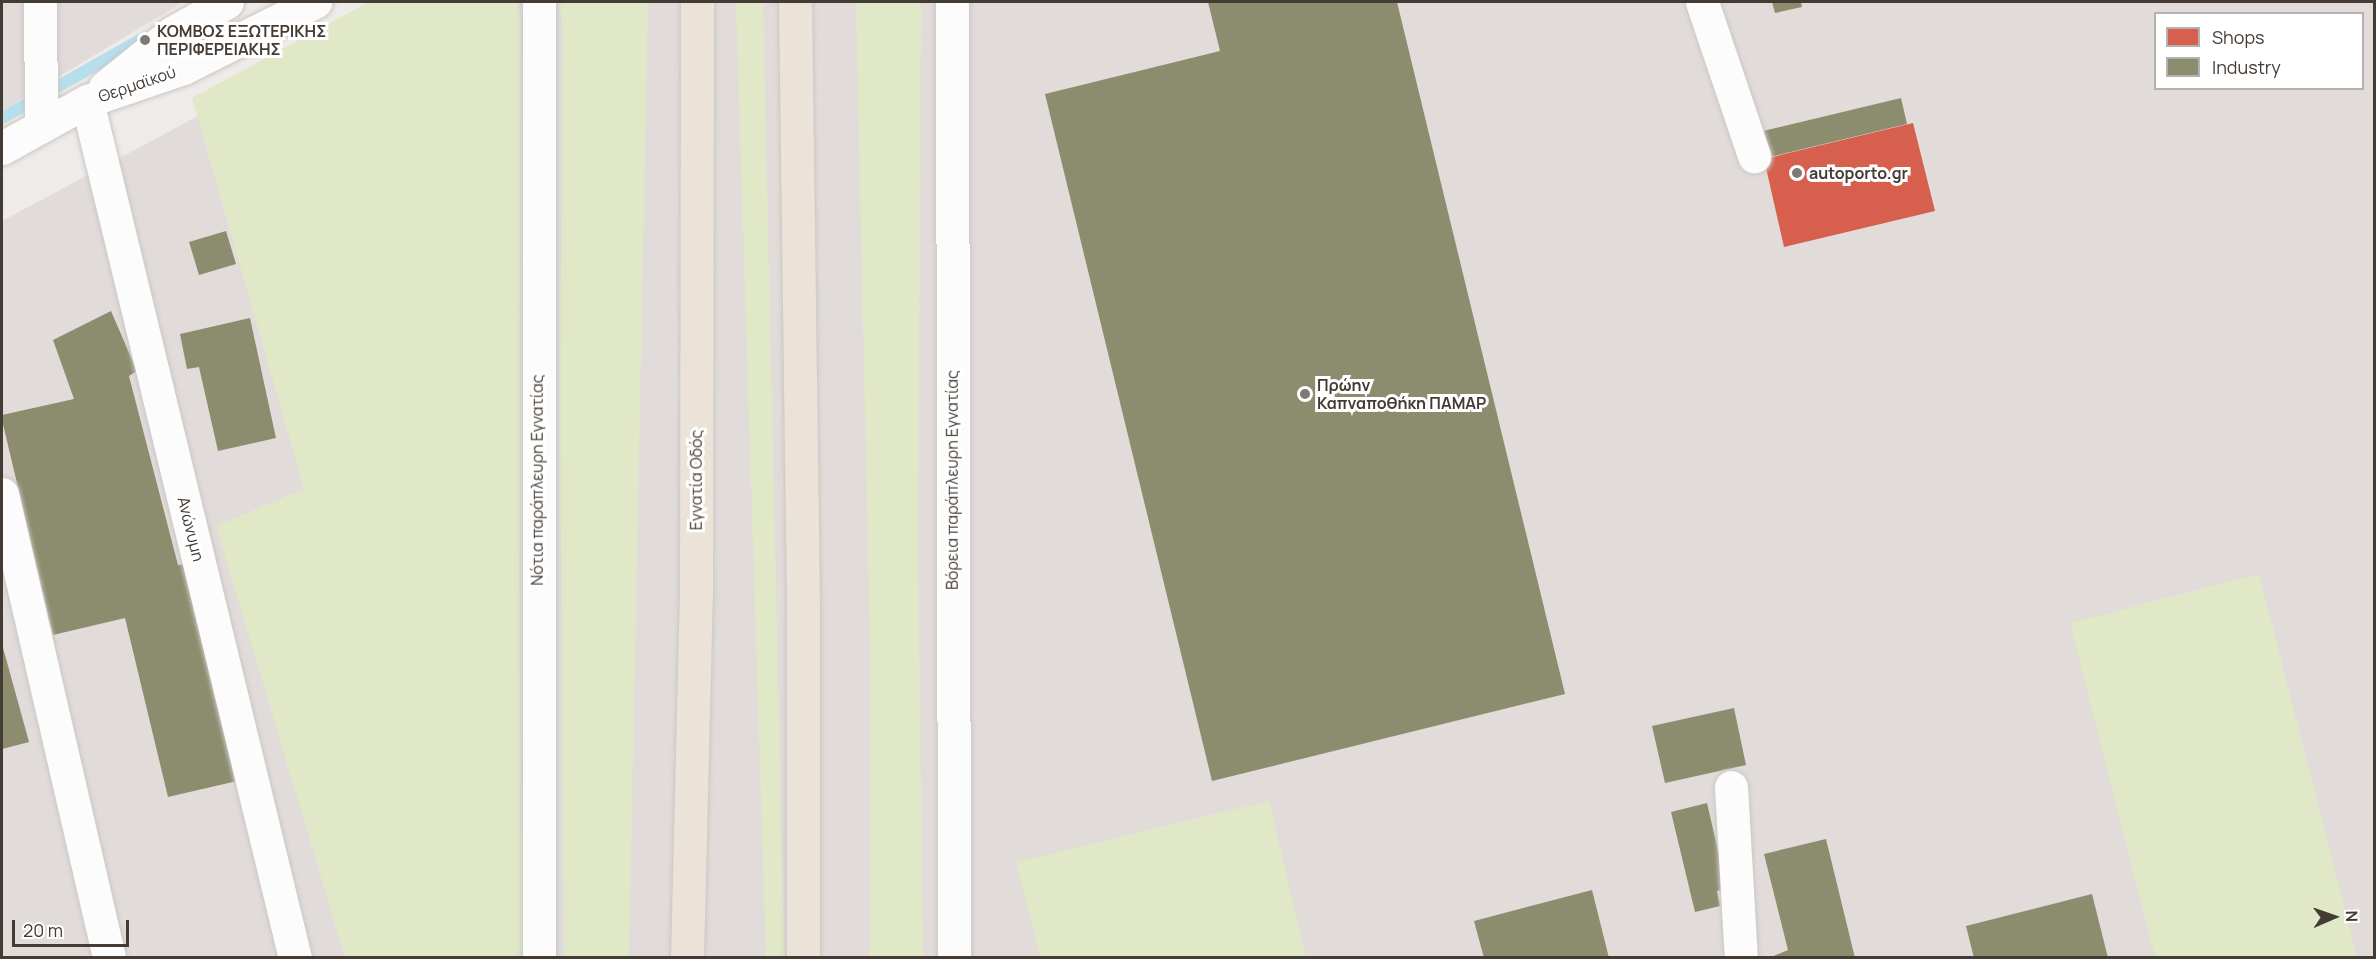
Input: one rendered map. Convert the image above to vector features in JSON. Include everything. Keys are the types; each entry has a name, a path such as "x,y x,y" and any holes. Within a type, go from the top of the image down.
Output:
{"highway":[{"name":"Εγνατία Οδός","path":"687,957 696,596 697,2"},
{"path":"795,2 803,603 803,957"}],"street":[{"path":"40,2 41,126"},
{"name":"Θερμαϊκού","path":"87,101 172,33 227,2"},
{"name":"Θερμαϊκού","path":"2,148 87,101 183,68 315,2"},
{"name":"Νότια παράπλευρη Εγνατίας","path":"539,2 539,957"},
{"name":"Βόρεια παράπλευρη Εγνατίας","path":"952,2 954,957"},
{"path":"1702,2 1754,156"},
{"name":"Ανώνυμη","path":"87,101 295,957"},
{"path":"2,494 109,957"},
{"path":"1731,787 1741,957"}],"shaded area":[{"path":"2,2 183,2 2,111"},
{"path":"411,2 2374,2 2374,957 2,957 2,221"}],"green space":[{"path":"369,2 517,2 521,19 519,581 523,957 345,957 216,526 304,489 192,98"},
{"path":"559,2 648,2 629,957 564,957 560,399 563,32"},
{"path":"736,2 763,2 784,957 766,957"},
{"path":"856,2 921,2 918,552 923,957 870,957 870,640"},
{"path":"2259,574 2357,957 2155,957 2070,623"},
{"path":"1269,801 1306,957 1040,957 1016,862"}],"building: Shops":[{"path":"1913,123 1935,211 1784,247 1764,159"}],"building: Industry":[{"name":"Πρώην Καπναποθήκη ΠΑΜΑΡ","path":"1208,2 1397,2 1565,694 1212,781 1045,94 1220,51"},
{"path":"1772,2 1801,2 1802,7 1775,13"},
{"path":"1901,98 1907,124 1770,157 1763,131"},
{"path":"226,231 236,264 199,275 189,242"},
{"path":"111,311 137,371 129,376 178,565 185,564 237,781 168,797 125,618 53,635 2,420 2,415 74,399 53,340"},
{"path":"250,318 276,438 218,451 199,367 187,369 180,334"},
{"path":"2,644 29,742 2,749"},
{"path":"1734,708 1746,765 1665,783 1652,726"},
{"path":"1707,803 1727,889 1717,891 1720,906 1695,912 1671,812"},
{"path":"1826,839 1855,958 1769,958 1788,950 1764,854"},
{"path":"1592,890 1609,958 1484,958 1474,921"},
{"path":"2092,894 2108,958 1974,958 1966,926"}],"waterway":[{"path":"2,118 145,37"}],"place":[{"name":"ΚΟΜΒΟΣ ΕΞΩΤΕΡΙΚΗΣ ΠΕΡΙΦΕΡΕΙΑΚΗΣ","path":"145,40"},
{"name":"autoporto.gr","path":"1797,173"},
{"name":"Πρώην Καπναποθήκη ΠΑΜΑΡ","path":"1305,394"}]}
